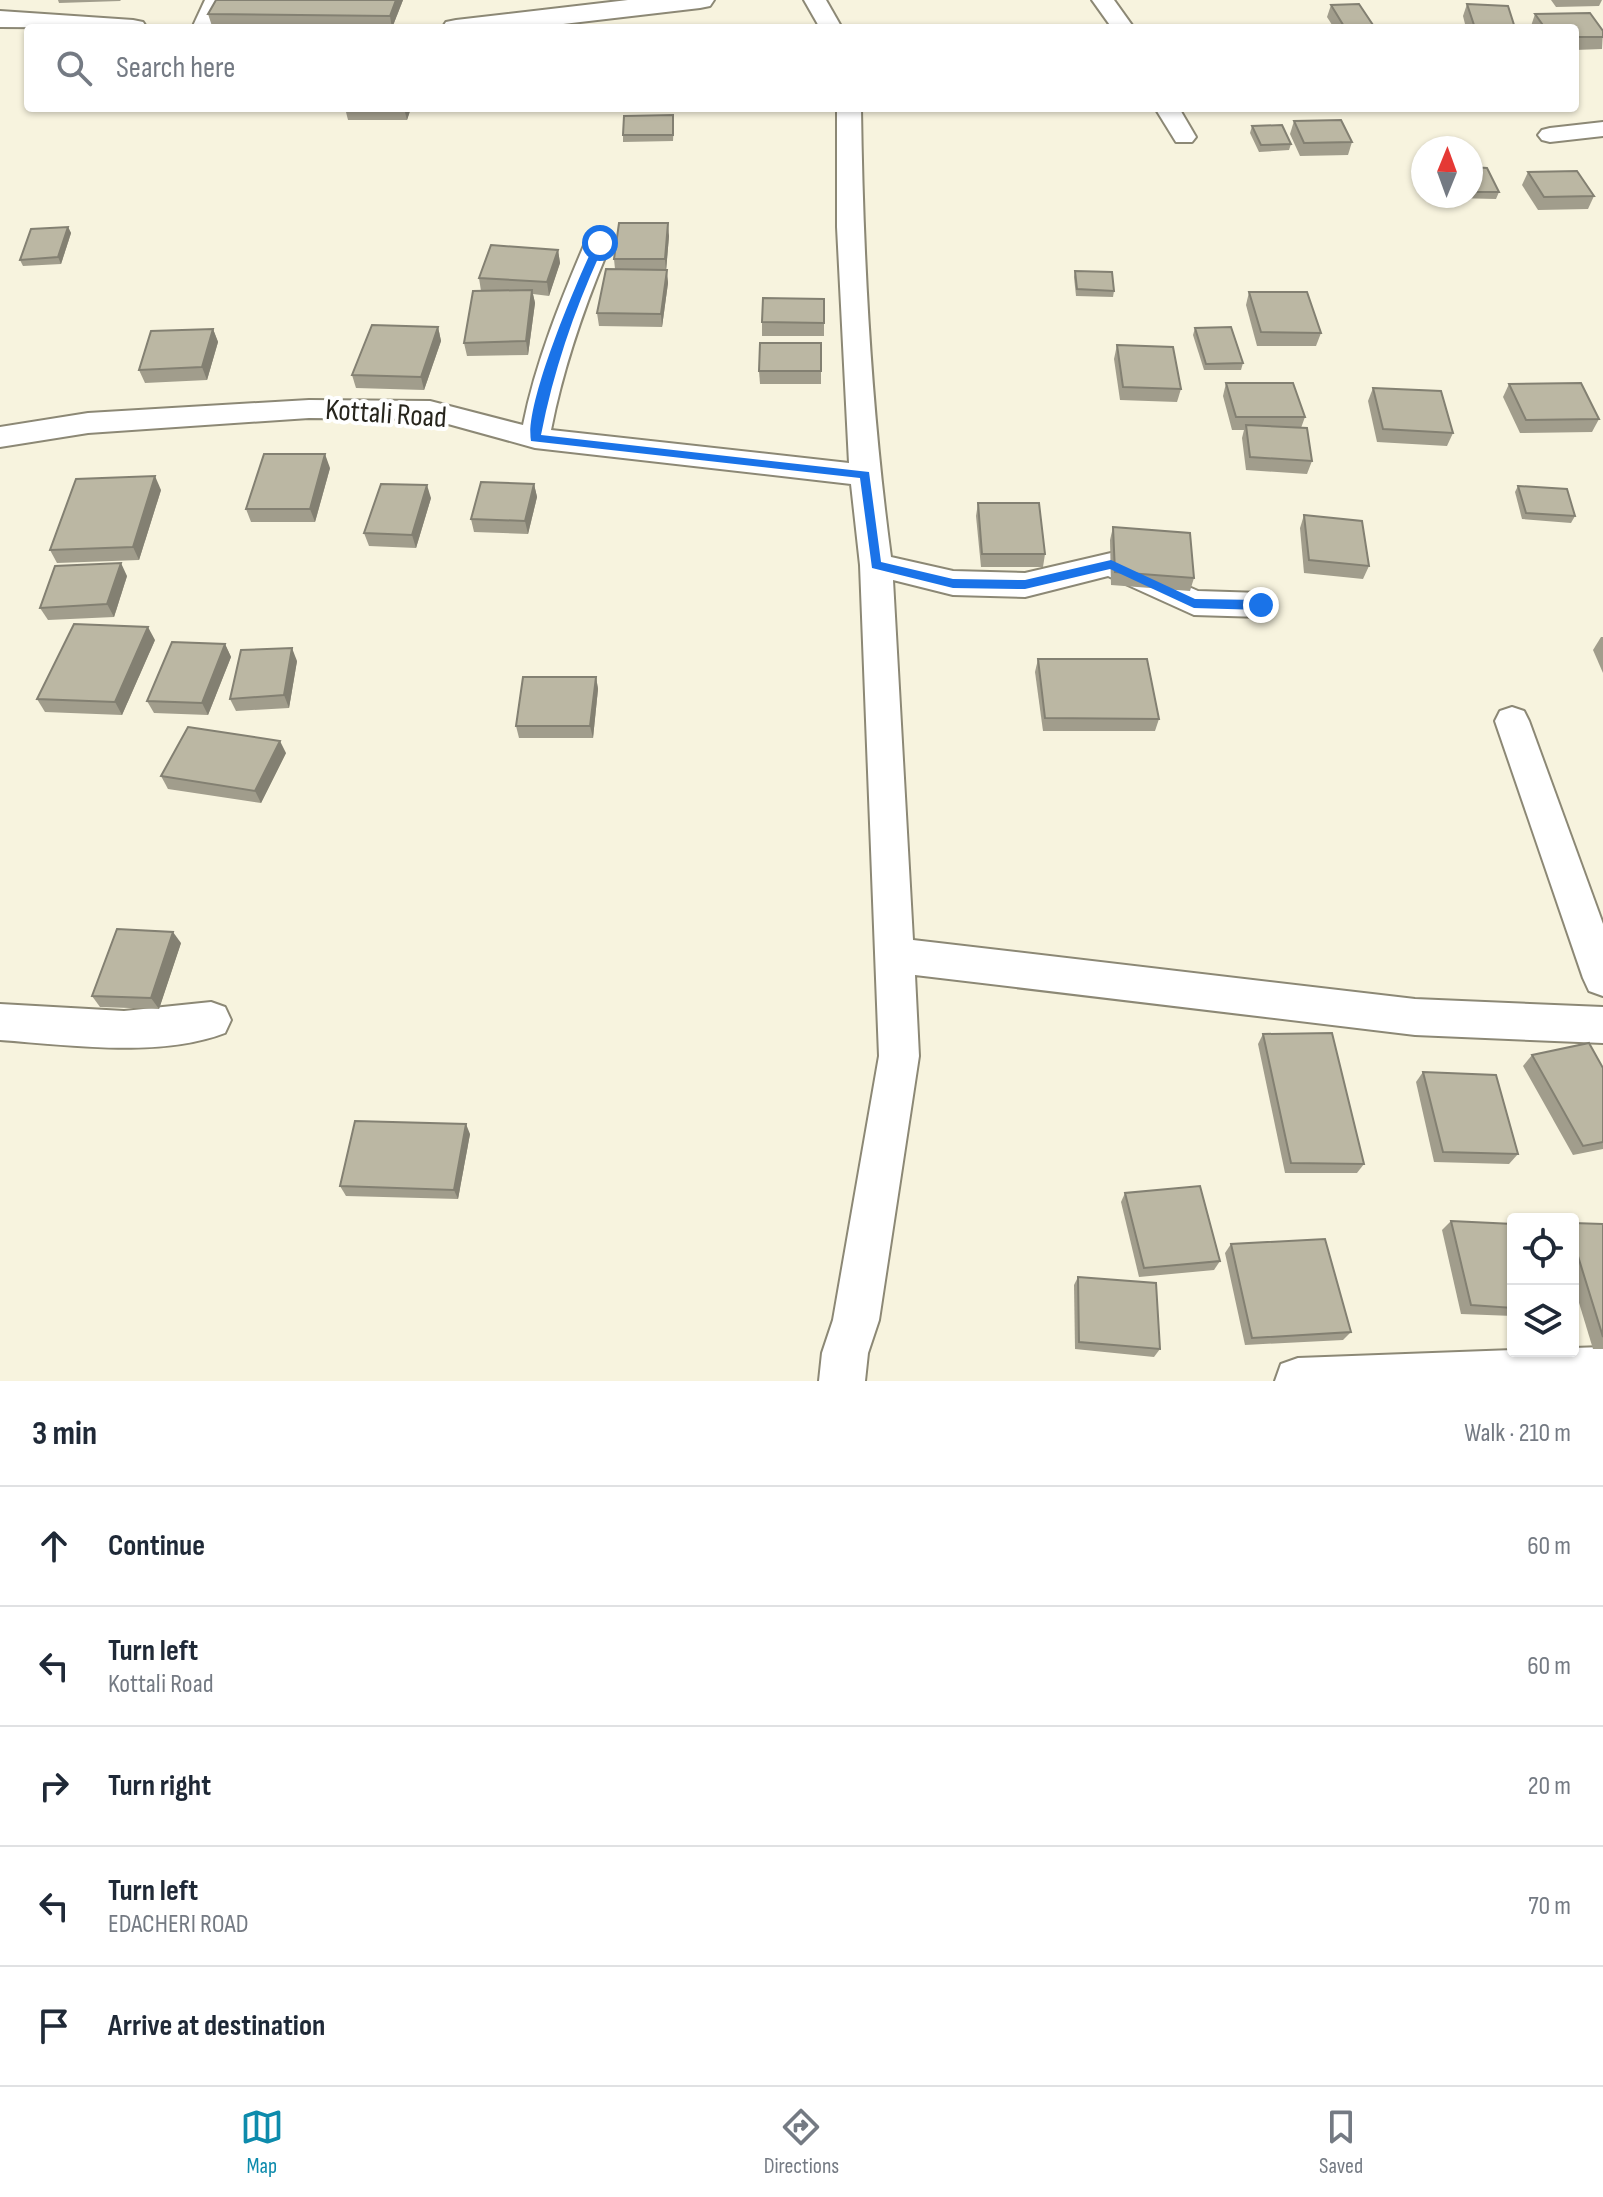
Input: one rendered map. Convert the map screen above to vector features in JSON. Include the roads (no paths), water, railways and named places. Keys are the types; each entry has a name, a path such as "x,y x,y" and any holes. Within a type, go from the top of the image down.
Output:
{"main road":[{"path":"491,24 700,0"},
{"path":"0,19 74,24"}],"street":[{"path":"205,24 216,0"},
{"path":"815,0 829,24"},
{"path":"1103,0 1120,24"},
{"path":"842,1381 845,1353 856,1320 899,1056 876,565 865,475 850,227 849,112"},
{"path":"1169,112 1184,137"},
{"path":"1550,135 1603,129"},
{"path":"535,438 544,392 577,292 601,236"},
{"name":"Kottali Road","path":"0,437 88,423 309,409 430,410 535,438 865,475"},
{"path":"876,565 953,583 1025,585 1111,564 1194,603 1261,605"},
{"path":"1512,721 1603,978"},
{"path":"896,955 1415,1017 1603,1025"},
{"path":"0,1022 124,1030 211,1020"},
{"path":"1298,1381 1603,1370"}]}
